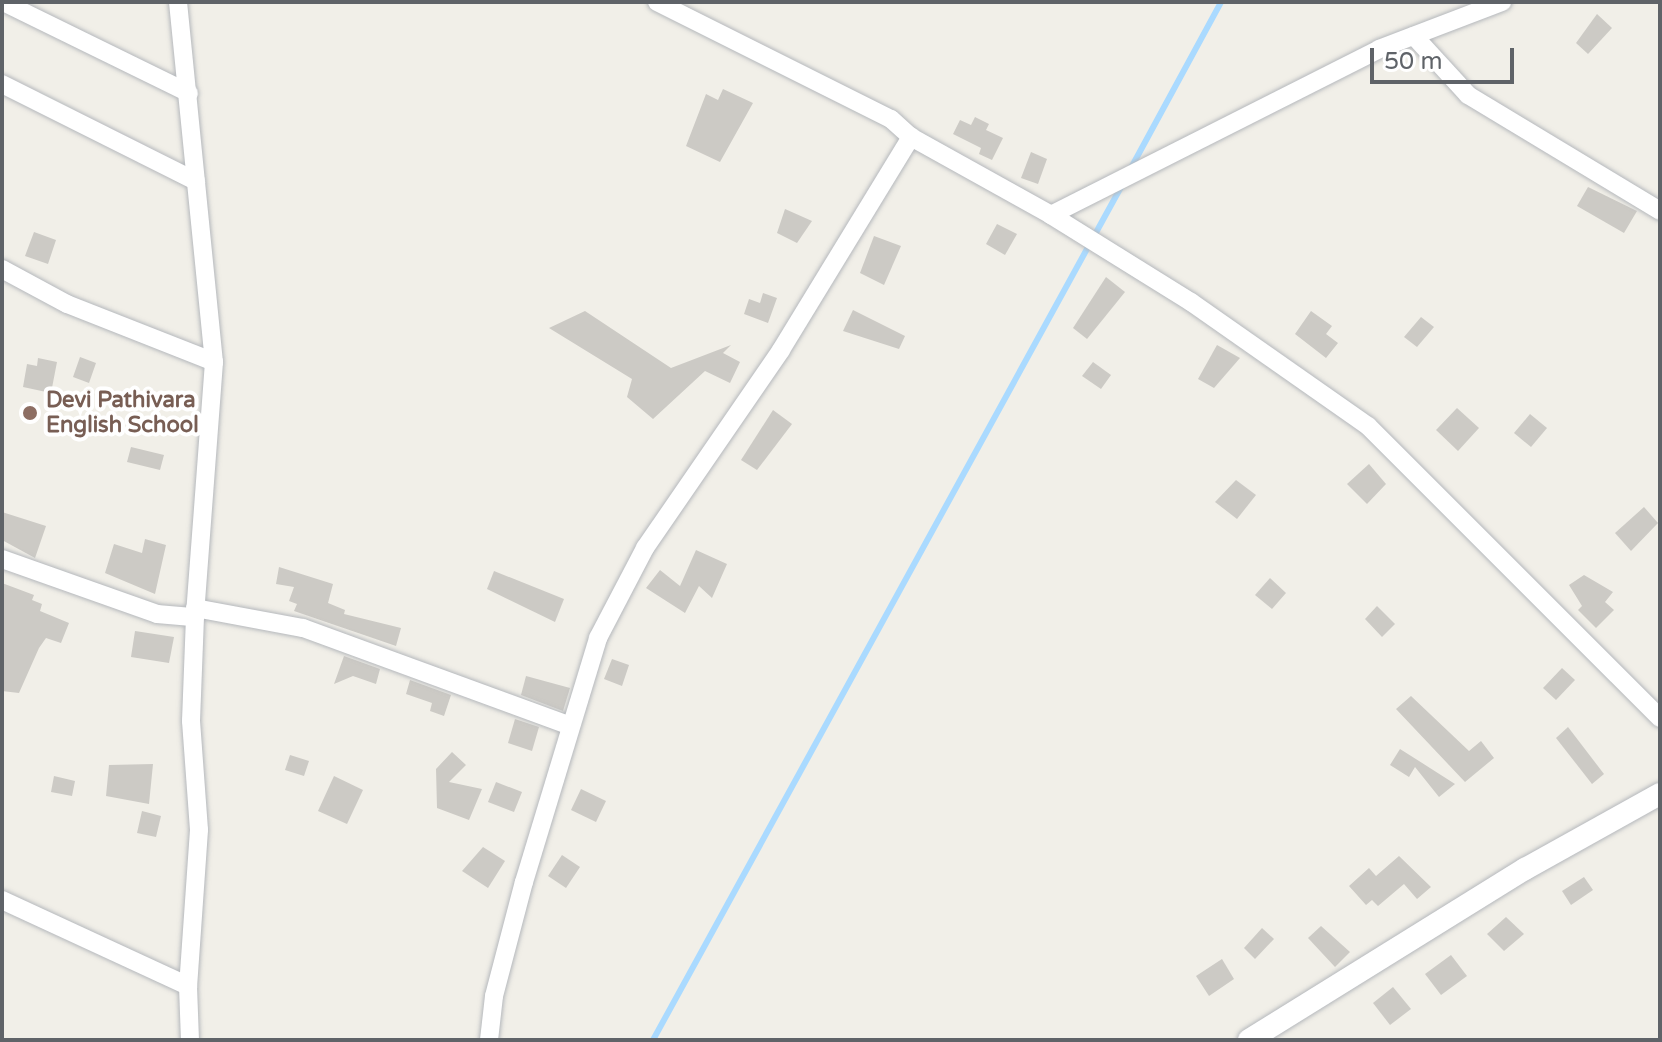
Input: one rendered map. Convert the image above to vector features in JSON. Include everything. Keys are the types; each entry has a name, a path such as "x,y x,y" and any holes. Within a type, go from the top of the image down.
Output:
{"street":[{"path":"3,2 189,93"},
{"path":"178,2 214,362 195,612 191,721 199,830 188,986 190,1040"},
{"path":"657,2 891,119 911,137 1051,215 1191,302 1368,426 1660,718"},
{"path":"1051,215 1414,36 1502,2"},
{"path":"1414,36 1468,95 1660,211"},
{"path":"2,84 196,181"},
{"path":"489,1040 494,996 568,725 598,638 645,548 781,350 911,137"},
{"path":"2,269 67,304 214,362"},
{"path":"2,559 157,614 195,612 303,628 568,725"},
{"path":"1249,1040 1525,869 1660,794"},
{"path":"2,900 188,986"}],"building":[{"path":"1597,14 1612,28 1588,54 1576,43"},
{"path":"723,89 753,103 720,162 686,146 706,94 718,100"},
{"path":"975,117 989,124 986,130 1003,138 992,160 979,154 981,148 953,134 960,120 971,125"},
{"path":"1031,152 1047,159 1038,184 1021,178"},
{"path":"1588,187 1637,211 1624,233 1577,206"},
{"path":"785,209 812,221 797,243 777,233"},
{"path":"997,224 1017,234 1005,255 986,244"},
{"path":"34,232 56,240 48,264 25,256"},
{"path":"874,236 901,246 884,285 860,273"},
{"path":"1106,277 1125,292 1087,339 1073,328"},
{"path":"763,293 777,298 768,323 744,314 749,299 760,303"},
{"path":"853,310 905,336 899,349 843,331"},
{"path":"585,311 671,368 731,345 723,353 740,362 730,383 705,371 653,419 627,397 632,379 549,328"},
{"path":"1311,311 1332,326 1326,334 1338,343 1326,358 1295,334"},
{"path":"1421,317 1434,327 1417,347 1404,337"},
{"path":"1217,345 1240,358 1214,388 1198,379"},
{"path":"80,357 96,363 89,383 73,377"},
{"path":"38,358 57,362 51,393 23,387 27,364 37,366"},
{"path":"1093,362 1111,375 1101,389 1082,376"},
{"path":"1457,408 1479,428 1458,451 1436,430"},
{"path":"773,410 792,424 757,470 741,460"},
{"path":"1530,414 1547,428 1531,447 1514,433"},
{"path":"131,447 164,455 160,470 127,462"},
{"path":"1369,464 1386,484 1367,504 1347,484"},
{"path":"1236,480 1256,495 1237,519 1215,502"},
{"path":"1644,507 1658,523 1631,551 1615,533"},
{"path":"2,512 46,526 35,558 2,540"},
{"path":"145,539 166,545 155,594 105,573 114,544 142,553"},
{"path":"696,550 727,564 712,598 699,586 685,613 646,588 660,570 680,586"},
{"path":"279,567 333,584 328,603 345,610 344,614 401,628 396,646 294,611 297,604 289,601 294,587 276,584"},
{"path":"494,571 564,599 555,622 487,589"},
{"path":"1584,575 1613,592 1605,602 1614,610 1596,628 1578,610 1582,606 1569,585"},
{"path":"1270,578 1286,593 1272,609 1255,595"},
{"path":"2,583 34,595 32,600 42,604 40,611 69,623 61,643 46,638 19,693 2,691"},
{"path":"1377,606 1395,624 1382,637 1365,619"},
{"path":"135,631 174,637 169,663 131,657"},
{"path":"344,656 380,669 376,684 353,676 334,684"},
{"path":"612,659 629,665 622,686 604,679"},
{"path":"1562,668 1575,680 1556,700 1543,688"},
{"path":"526,676 570,688 563,711 521,695"},
{"path":"410,680 451,695 444,716 430,711 432,703 406,694"},
{"path":"1411,696 1469,751 1481,741 1494,758 1465,782 1396,709"},
{"path":"515,719 539,727 532,751 508,743"},
{"path":"1568,727 1604,774 1592,784 1556,738"},
{"path":"1400,749 1455,784 1439,797 1415,767 1409,777 1390,765"},
{"path":"452,752 466,765 449,782 482,789 469,820 437,808 436,769"},
{"path":"290,755 309,761 304,776 285,770"},
{"path":"153,764 149,804 106,796 109,765"},
{"path":"54,776 75,781 72,796 51,792"},
{"path":"334,776 363,790 347,824 318,811"},
{"path":"496,782 522,792 514,812 488,802"},
{"path":"581,789 606,801 596,822 571,810"},
{"path":"142,811 161,816 156,837 137,833"},
{"path":"483,847 505,861 488,888 462,871"},
{"path":"562,855 580,867 566,888 548,876"},
{"path":"1399,856 1431,887 1417,899 1404,884 1378,906 1372,900 1366,905 1349,886 1369,868 1376,876"},
{"path":"1584,877 1593,890 1571,905 1562,891"},
{"path":"1506,917 1524,934 1504,951 1487,934"},
{"path":"1321,926 1350,952 1335,967 1308,938"},
{"path":"1262,928 1274,939 1255,959 1244,948"},
{"path":"1451,955 1467,976 1441,995 1425,974"},
{"path":"1222,959 1234,979 1209,996 1196,976"},
{"path":"1393,987 1411,1009 1390,1025 1373,1003"}],"waterway":[{"path":"1131,168 1221,2"},
{"path":"653,1040 1122,185"}],"place":[{"name":"Devi Pathivara English School","path":"30,413"}]}
